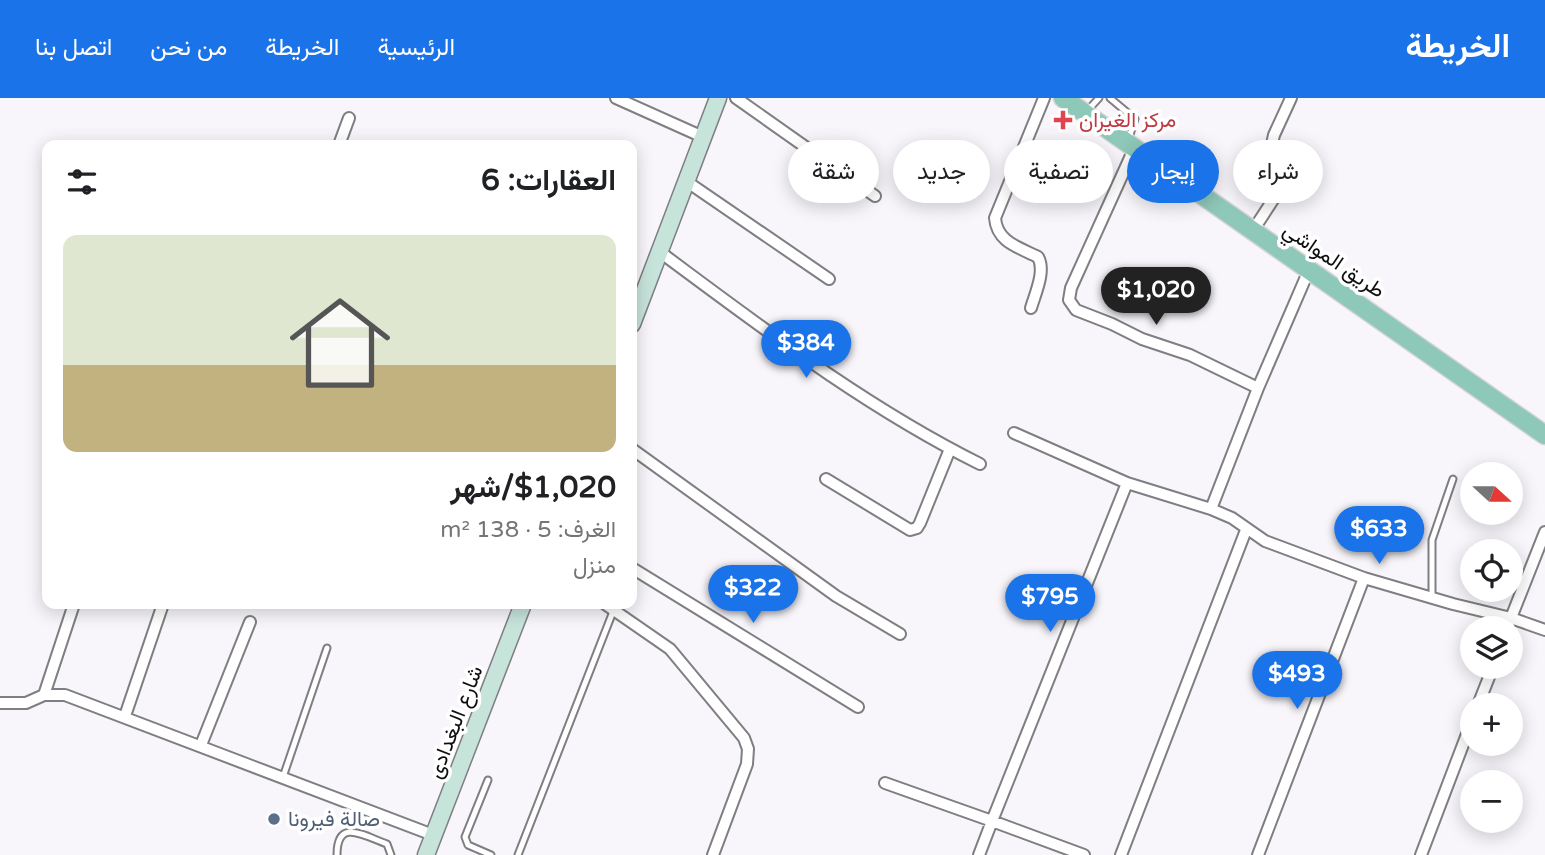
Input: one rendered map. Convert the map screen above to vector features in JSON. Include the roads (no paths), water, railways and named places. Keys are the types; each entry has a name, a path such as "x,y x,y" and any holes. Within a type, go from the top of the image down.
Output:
{"main road":[{"name":"طريق المواشي","path":"1063,98 1127,144"},
{"name":"طريق المواشي","path":"1211,203 1545,435"}],"street":[{"path":"637,311 718,98"},
{"path":"736,98 796,140"},
{"path":"1031,309 1041,262 1038,257 1003,240 996,229 995,218 1044,98"},
{"path":"1252,232 1282,186 1283,173 1272,144 1291,98"},
{"path":"620,99 703,137"},
{"path":"341,140 349,118"},
{"path":"1127,153 1071,288 1069,300 1076,310 1142,339 1190,355 1258,388"},
{"path":"686,181 829,279"},
{"path":"660,252 806,361 880,409 980,464"},
{"path":"1211,509 1258,388 1309,270"},
{"path":"1014,433 1127,484 1232,518 1265,541 1364,578 1488,616"},
{"path":"826,479 910,530 917,528 920,523 950,449"},
{"path":"637,453 836,596 900,634"},
{"path":"979,855 1127,484"},
{"path":"1121,855 1246,530"},
{"path":"1512,616 1545,532"},
{"path":"637,572 858,707"},
{"path":"1258,855 1364,578"},
{"path":"44,695 72,609"},
{"path":"125,716 161,609"},
{"name":"شارع البغدادى","path":"426,855 521,609"},
{"path":"613,609 670,649 744,738 748,749 747,764 713,855"},
{"path":"201,746 250,622"},
{"path":"1523,626 1545,630"},
{"path":"0,703 26,703 44,695 65,695 433,835"},
{"path":"1421,855 1460,753"},
{"path":"885,783 1084,855"}],"lane":[{"path":"1085,114 1098,98"},
{"path":"1110,98 1135,119 1131,140"},
{"path":"1432,597 1432,540 1453,479"},
{"path":"518,855 608,609"},
{"path":"283,777 327,648"},
{"path":"488,780 465,837 468,845 491,855"},
{"path":"337,855 338,840 343,833 351,830 387,844 391,855"}],"place":[{"name":"مركز الغيران","path":"1063,120"},
{"name":"صالة فيرونا","path":"274,819"}]}
